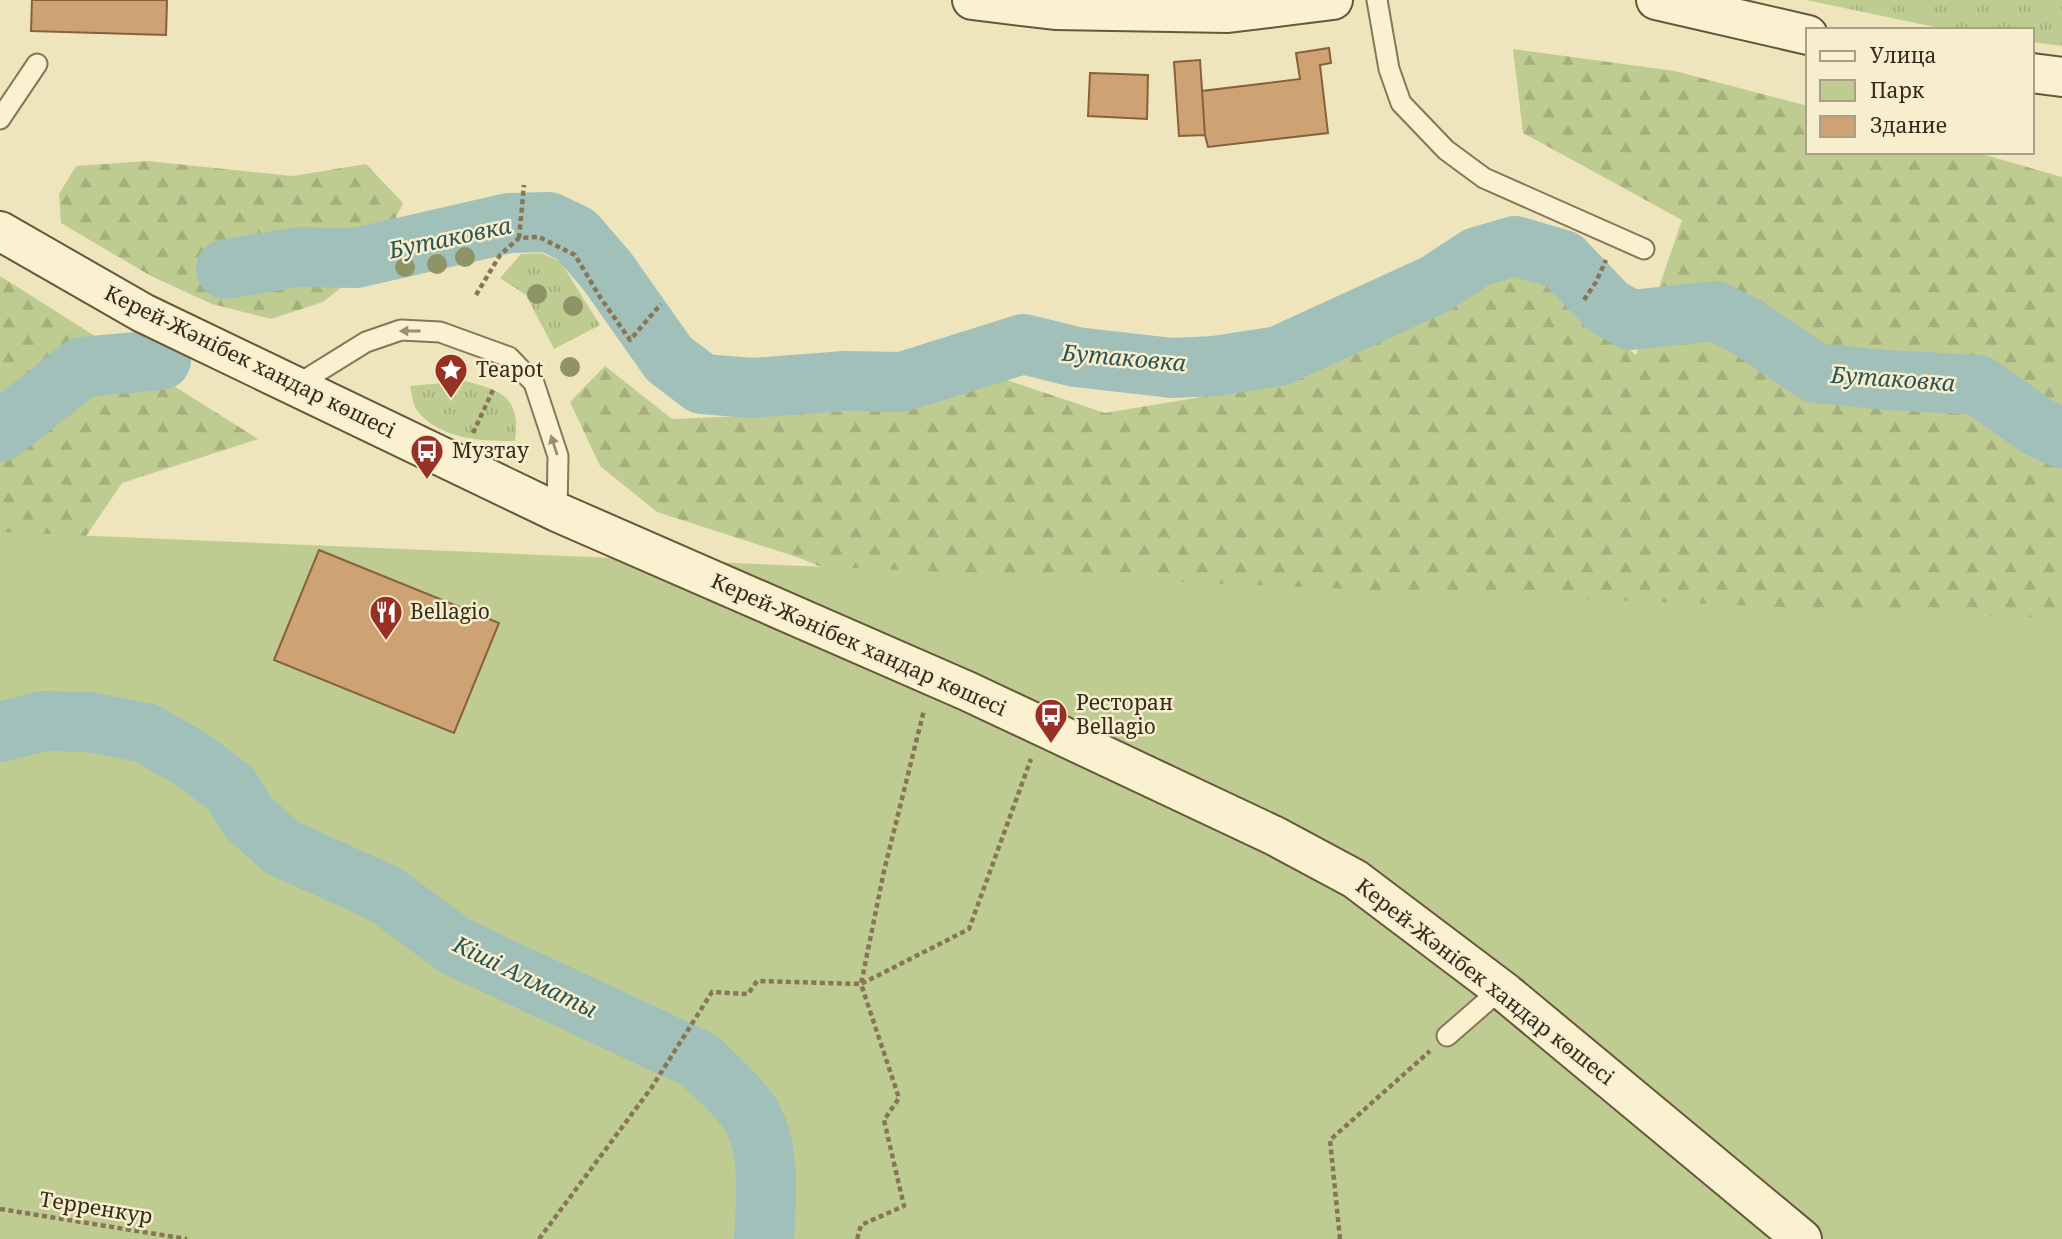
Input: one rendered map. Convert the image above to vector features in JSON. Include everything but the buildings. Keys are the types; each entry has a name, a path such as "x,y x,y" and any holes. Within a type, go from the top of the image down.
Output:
{"main road":[{"path":"972,0 1055,10 1228,13 1333,0"},
{"path":"1656,0 1806,35"},
{"path":"2034,73 2062,77"},
{"name":"Керей-Жәнібек хандар көшесі","path":"0,231 143,313 557,512 1043,727 1275,836 1355,879 1501,989 1802,1239"}],"lane":[{"path":"1377,0 1389,69 1401,103 1446,150 1484,178 1644,249"},
{"path":"0,119 37,64"},
{"path":"295,386 366,342 401,330 440,332 509,357 534,383 558,456 557,512"},
{"path":"1447,1037 1501,989"}],"path":[{"path":"519,238 524,185"},
{"path":"476,295 500,256 519,238 539,237 575,255 600,298 630,340 661,304"},
{"path":"1584,300 1597,282"},
{"path":"470,440 493,390"},
{"path":"857,1239 860,1225 904,1206 884,1121 899,1098 860,984 884,871 933,677"},
{"path":"539,1239 652,1087 712,992 748,994 757,981 860,984 969,929 1043,727"},
{"path":"1340,1239 1330,1140 1447,1037"},
{"name":"Терренкур","path":"0,1209 187,1239"}],"green space":[{"path":"1806,0 2062,0 2062,46 2034,42 2034,28 1939,28"},
{"path":"1513,49 1675,71 1806,105 1806,154 1982,154 2062,177 2062,1239 1091,683 800,558 657,512 600,466 570,402 605,366 672,419 851,411 1004,379 1105,413 1273,385 1422,301 1523,260 1636,355 1682,220 1523,133"},
{"path":"147,161 293,176 366,164 403,203 375,261 323,302 271,319 212,304 151,276 61,223 59,194 76,166"},
{"path":"541,253 560,261 600,325 554,349 526,295 500,278 521,254"},
{"path":"0,276 258,439 122,483 0,663"},
{"path":"465,381 490,388 512,406 515,415 515,441 490,441 450,433 427,421 416,409 410,386"},
{"path":"0,532 2062,619 2062,1239 0,1239"}],"waterway":[{"name":"Бутаковка","path":"226,269 298,257 356,258 509,223 549,222 576,235 607,271 669,359 702,384 752,388 845,381 902,382 1023,344 1076,357 1172,368 1215,366 1279,356 1436,284 1477,257 1515,246 1563,260 1608,307 1631,320 1715,311 1747,327 1815,373 1978,385 2040,428 2062,438"},
{"name":"Бутаковка","path":"0,432 82,367 161,360"},
{"name":"Кіші Алматы","path":"0,732 43,721 88,722 146,733 194,761 230,788 249,818 283,848 385,894 455,946 699,1060 737,1097 756,1125 766,1173 764,1239"}],"place":[{"name":"Teapot","path":"451,400"},
{"name":"Музтау","path":"427,481"},
{"name":"Bellagio","path":"386,642"},
{"name":"Ресторан Bellagio","path":"1051,745"}]}
